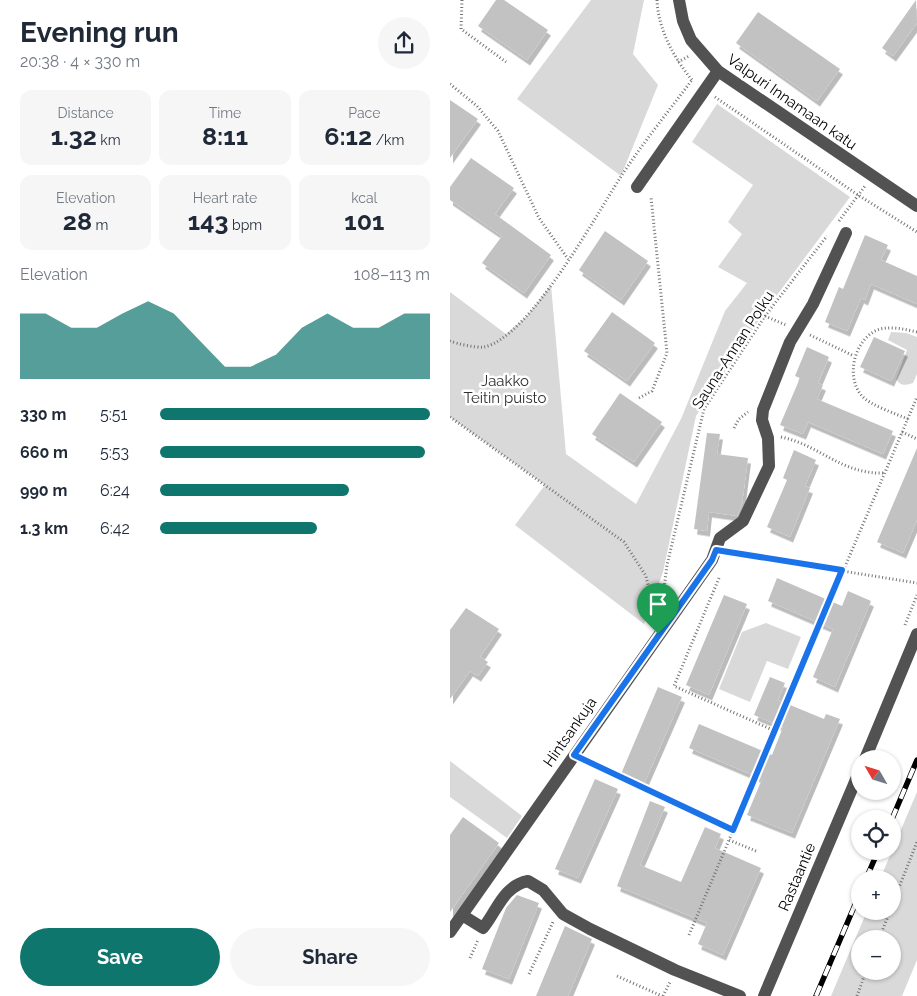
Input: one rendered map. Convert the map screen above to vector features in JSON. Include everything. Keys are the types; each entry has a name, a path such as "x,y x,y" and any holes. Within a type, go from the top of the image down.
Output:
{"street":[{"name":"Valpuri Innamaan katu","path":"679,0 683,21 691,40 718,71 917,206"},
{"path":"637,187 718,71"},
{"name":"Hintsankuja","path":"450,932 714,555 720,538 743,521 753,504 769,466 768,438 762,420 768,394 790,342 813,304 846,233"},
{"path":"869,750 917,634"},
{"name":"Rastaantie","path":"764,996 851,791"},
{"path":"462,915 482,928 510,888 528,881 543,890 563,914 675,970 740,996"}],"path":[{"path":"462,0 461,29 506,62"},
{"path":"657,0 658,16 677,60 692,80 858,195 917,232"},
{"path":"450,341 483,347 506,334 527,316 551,286 621,176 692,80"},
{"path":"450,84 477,106 498,131 539,218 568,259"},
{"path":"836,225 872,177"},
{"path":"639,398 652,391 667,353 650,197"},
{"name":"Sauna-Annan Polku","path":"658,634 667,565 704,409 765,316 830,233"},
{"path":"908,419 864,398 856,387 854,356 865,340 875,331 898,328 917,332"},
{"path":"689,935 842,570 917,397"},
{"path":"450,417 624,542 646,576 658,634"},
{"path":"902,432 917,439"},
{"path":"768,438 782,436 815,449 850,469 866,473 885,473"},
{"path":"714,555 842,570 917,582"},
{"path":"714,555 722,570 674,686 775,731"},
{"path":"574,755 733,830"},
{"path":"729,840 756,851"},
{"path":"901,882 917,842"},
{"path":"529,974 555,919 563,914"},
{"path":"618,976 662,996"},
{"path":"857,996 863,980"}],"green space":[{"path":"591,0 644,0 633,54 658,85 621,176 517,99"},
{"name":"Jaakko Teitin puisto","path":"717,104 850,197 763,314 696,416 663,572 644,624 515,525 545,485 450,417 450,292 506,334 527,316 551,285 566,454 636,504 681,419 725,311 747,283 718,267 742,234 728,222 753,185 692,142"},
{"path":"891,332 906,333 917,337 917,374 913,383 906,385 898,382 896,379 907,350 888,340"},
{"path":"766,623 801,637 788,669 767,661 750,702 719,689 742,632"},
{"path":"450,761 522,816 507,838 450,797"},
{"path":"917,792 917,960 902,996 831,996 851,949 851,980 901,980 901,930 859,930 863,920 901,920 901,870 884,870 888,860 901,860 901,830"}],"building":[{"path":"496,0 504,0 548,30 527,60 478,26"},
{"path":"916,0 917,23 893,56 882,48"},
{"path":"758,12 840,69 817,101 736,43"},
{"path":"450,100 478,119 450,158"},
{"path":"471,158 514,188 495,214 551,255 524,293 482,263 502,236 450,200 450,187"},
{"path":"605,231 648,261 621,300 579,270"},
{"path":"865,235 888,245 881,260 917,276 917,304 871,284 865,300 861,298 847,331 825,322 839,287 843,289"},
{"path":"612,312 655,343 627,381 584,351"},
{"path":"874,337 905,351 891,381 860,367"},
{"path":"807,347 829,357 818,383 823,385 817,399 893,431 883,454 808,422 803,434 780,425 800,378 795,376"},
{"path":"620,393 662,422 634,462 592,434"},
{"path":"707,433 720,434 717,454 748,458 742,504 737,516 709,512 707,531 694,529"},
{"path":"917,448 917,520 903,553 877,542"},
{"path":"794,450 816,460 805,486 810,488 790,537 767,527 787,480 783,478"},
{"path":"777,578 842,606 848,591 871,601 835,687 813,677 833,629 768,601"},
{"path":"724,595 747,604 709,695 686,685"},
{"path":"466,608 499,629 480,657 488,662 478,676 470,671 450,699 450,630"},
{"path":"770,677 785,683 778,700 824,719 826,714 840,719 792,833 747,815 762,779 689,748 699,724 772,755 783,727 754,715"},
{"path":"658,687 682,697 644,784 621,774"},
{"path":"595,779 618,789 578,878 555,869"},
{"path":"650,801 665,807 640,865 681,882 705,827 721,834 715,848 761,868 723,955 698,944 707,923 617,886"},
{"path":"463,817 499,843 450,912 450,835"},
{"path":"517,895 539,903 509,979 482,969 506,908"},
{"path":"565,926 592,939 568,996 536,996"}],"railway":[{"path":"896,810 917,760"},
{"path":"870,870 874,860"},
{"path":"816,996 851,914"}],"route":[{"path":"716,550 842,570 733,830 574,755 658,634 712,560 716,550"}]}
